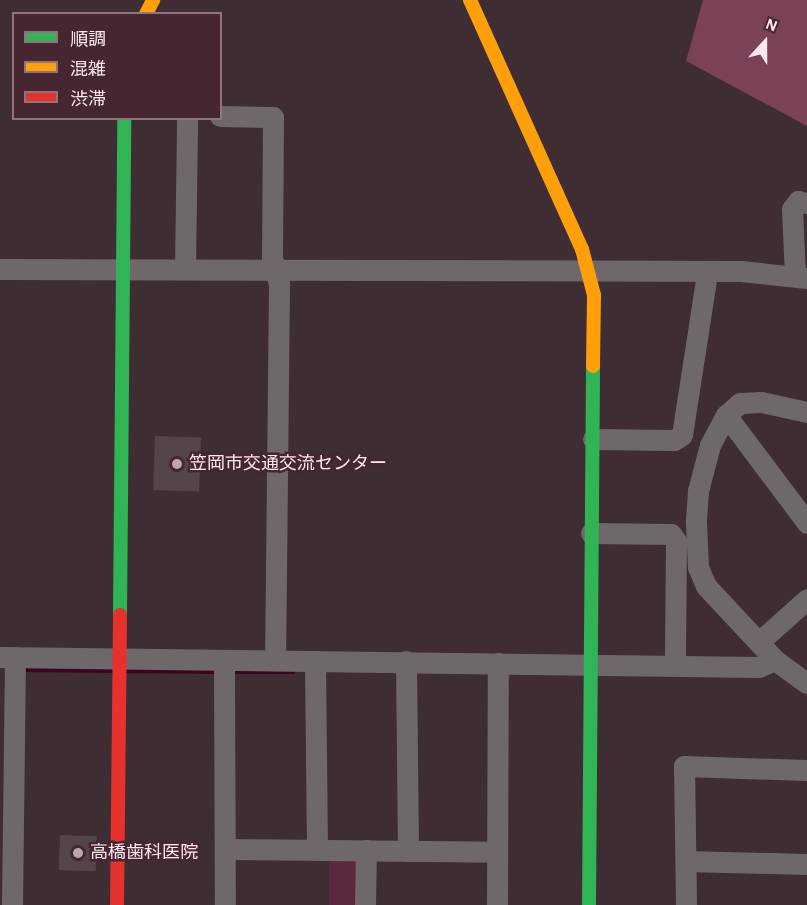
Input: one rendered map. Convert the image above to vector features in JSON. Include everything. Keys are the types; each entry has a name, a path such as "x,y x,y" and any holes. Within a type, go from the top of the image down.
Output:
{"street":[{"path":"470,0 590,274 594,296 589,905"},
{"path":"222,116 273,117 272,258 277,272 275,660"},
{"path":"117,905 124,120"},
{"path":"185,269 187,120"},
{"path":"0,268 277,272 707,273 801,276 792,209 798,201 807,203"},
{"path":"593,439 674,440 682,435 707,273"},
{"path":"807,412 761,402 740,404 716,427 698,491 698,567 706,586 774,660 807,683"},
{"path":"726,415 807,523"},
{"path":"591,532 671,534 676,541 675,665"},
{"path":"759,642 807,599"},
{"path":"12,905 6,855 8,657 759,667 774,660"},
{"path":"224,660 225,905"},
{"path":"315,661 317,850"},
{"path":"406,661 408,851"},
{"path":"497,905 498,663"},
{"path":"686,905 684,766 807,770"},
{"path":"226,849 498,852"},
{"path":"365,905 366,850"},
{"path":"686,861 807,864"}],"shaded area":[{"path":"703,0 807,0 807,126 686,61"},
{"path":"329,850 366,850 366,905 329,905"}],"building":[{"name":"笠岡市交通交流センター","path":"155,436 201,438 199,492 153,490"},
{"name":"高橋歯科医院","path":"60,835 97,836 96,871 59,870"}],"waterway":[{"path":"19,669 112,670"},
{"path":"127,670 220,671"},
{"path":"229,671 292,671"}],"traffic: fast":[{"path":"120,615 124,120"},
{"path":"589,905 593,366"}],"traffic: slow":[{"path":"147,12 153,0"},
{"path":"470,0 582,249 594,295 593,366"}],"traffic: jam":[{"path":"117,905 120,615"}],"place":[{"name":"笠岡市交通交流センター","path":"177,464"},
{"name":"高橋歯科医院","path":"78,853"}]}
